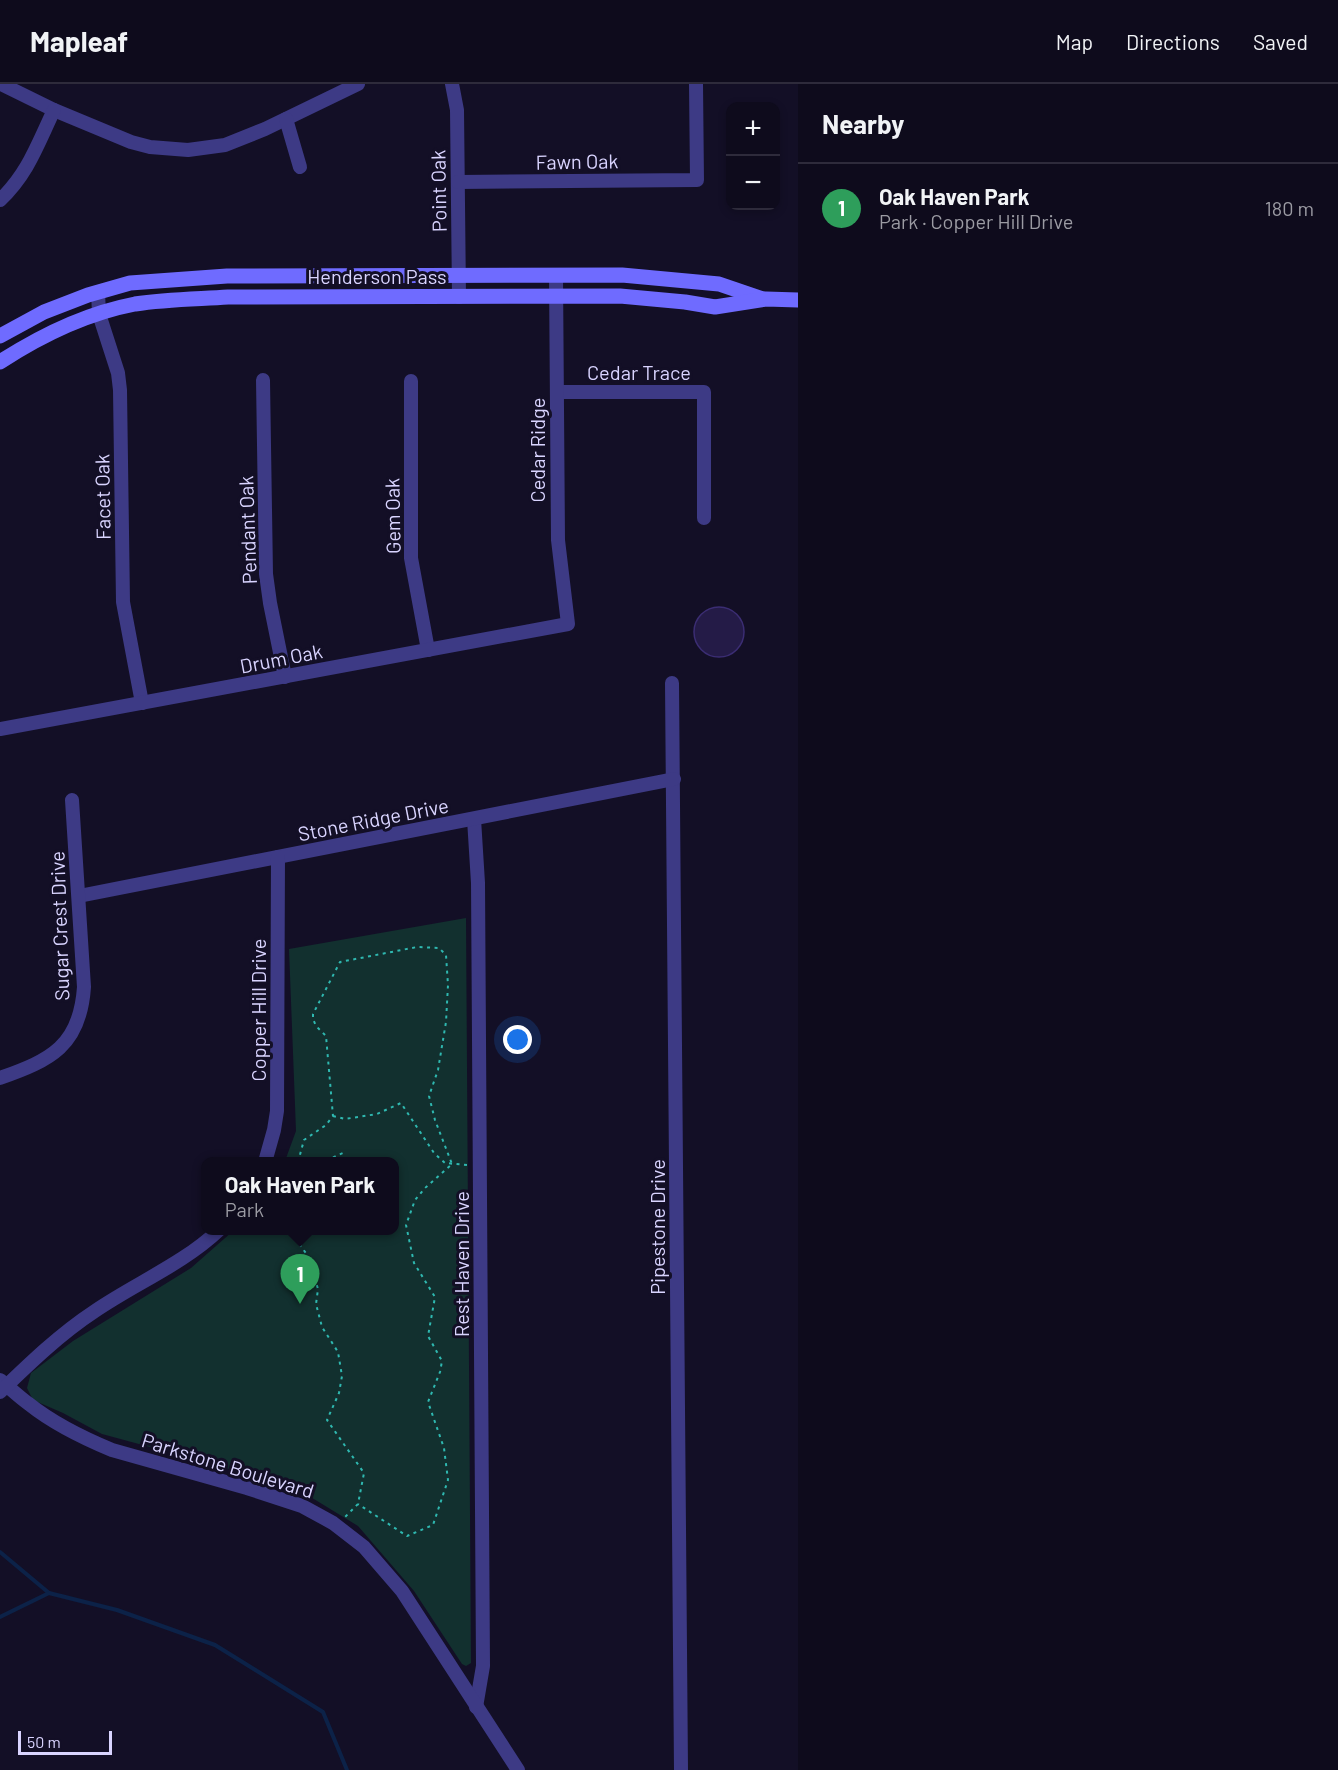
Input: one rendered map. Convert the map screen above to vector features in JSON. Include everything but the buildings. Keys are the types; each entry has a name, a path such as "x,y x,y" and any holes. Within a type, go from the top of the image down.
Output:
{"street":[{"path":"1,84 54,110 131,142 178,150 225,145 358,84"},
{"name":"Point Oak","path":"452,84 457,110 459,297"},
{"name":"Fawn Oak","path":"458,182 697,180 696,84"},
{"path":"0,200 26,170 54,110"},
{"path":"286,119 300,167"},
{"name":"Cedar Ridge","path":"556,275 558,540 568,624"},
{"name":"Henderson Pass","path":"0,336 44,312 130,283 227,276 621,275 719,284 766,300"},
{"name":"Facet Oak","path":"98,292 99,314 118,373 120,390 123,602 142,703"},
{"name":"Henderson Pass","path":"0,362 21,348 53,332 99,314 135,304 228,297 620,296 715,307 766,300 798,300"},
{"name":"Pendant Oak","path":"263,380 266,574 285,677"},
{"name":"Gem Oak","path":"411,381 411,558 428,650"},
{"name":"Cedar Trace","path":"556,392 704,392 704,518"},
{"name":"Drum Oak","path":"0,729 568,624"},
{"name":"Pipestone Drive","path":"672,683 681,1770"},
{"name":"Stone Ridge Drive","path":"79,896 674,779"},
{"name":"Sugar Crest Drive","path":"0,1078 44,1061 58,1050 78,1022 83,1005 84,987 72,800"},
{"name":"Rest Haven Drive","path":"474,819 478,883 483,1666 476,1707"},
{"name":"Copper Hill Drive","path":"266,1157 277,1111 278,857"},
{"path":"2,1386 95,1311 187,1256 213,1235"},
{"name":"Parkstone Boulevard","path":"2,1386 59,1425 90,1441 112,1450 284,1499 316,1512 336,1526 364,1547 402,1591 518,1770"}],"path":[{"path":"299,1157 304,1140 326,1125 333,1116 326,1036 316,1026 313,1019 316,1006 335,969 340,962 373,954 417,947 439,948 446,955 448,985 446,1022 438,1070 429,1096 435,1120 452,1164"},
{"path":"333,1116 345,1119 377,1114 401,1103 434,1153 445,1163 479,1166"},
{"path":"334,1157 345,1152"},
{"path":"358,1504 407,1536 433,1525 448,1480 444,1448 428,1402 442,1361 428,1336 435,1297 414,1263 406,1225 415,1200 424,1188 452,1164"},
{"path":"297,1235 297,1241 308,1256 318,1289 316,1304 322,1327 338,1352 342,1376 339,1393 327,1420 364,1473 358,1504 336,1526"}],"green space":[{"path":"466,918 471,1663 466,1666 462,1664 414,1591 358,1526 309,1496 220,1466 102,1434 33,1400 27,1388 31,1373 73,1341 191,1268 228,1235 399,1235 399,1157 286,1157 296,1131 289,949"}],"waterway":[{"path":"0,1552 49,1593"},
{"path":"0,1617 49,1593 117,1610 215,1645 323,1712 347,1770"}],"place":[{"name":"Oak Haven Park","path":"300,1304"}]}
